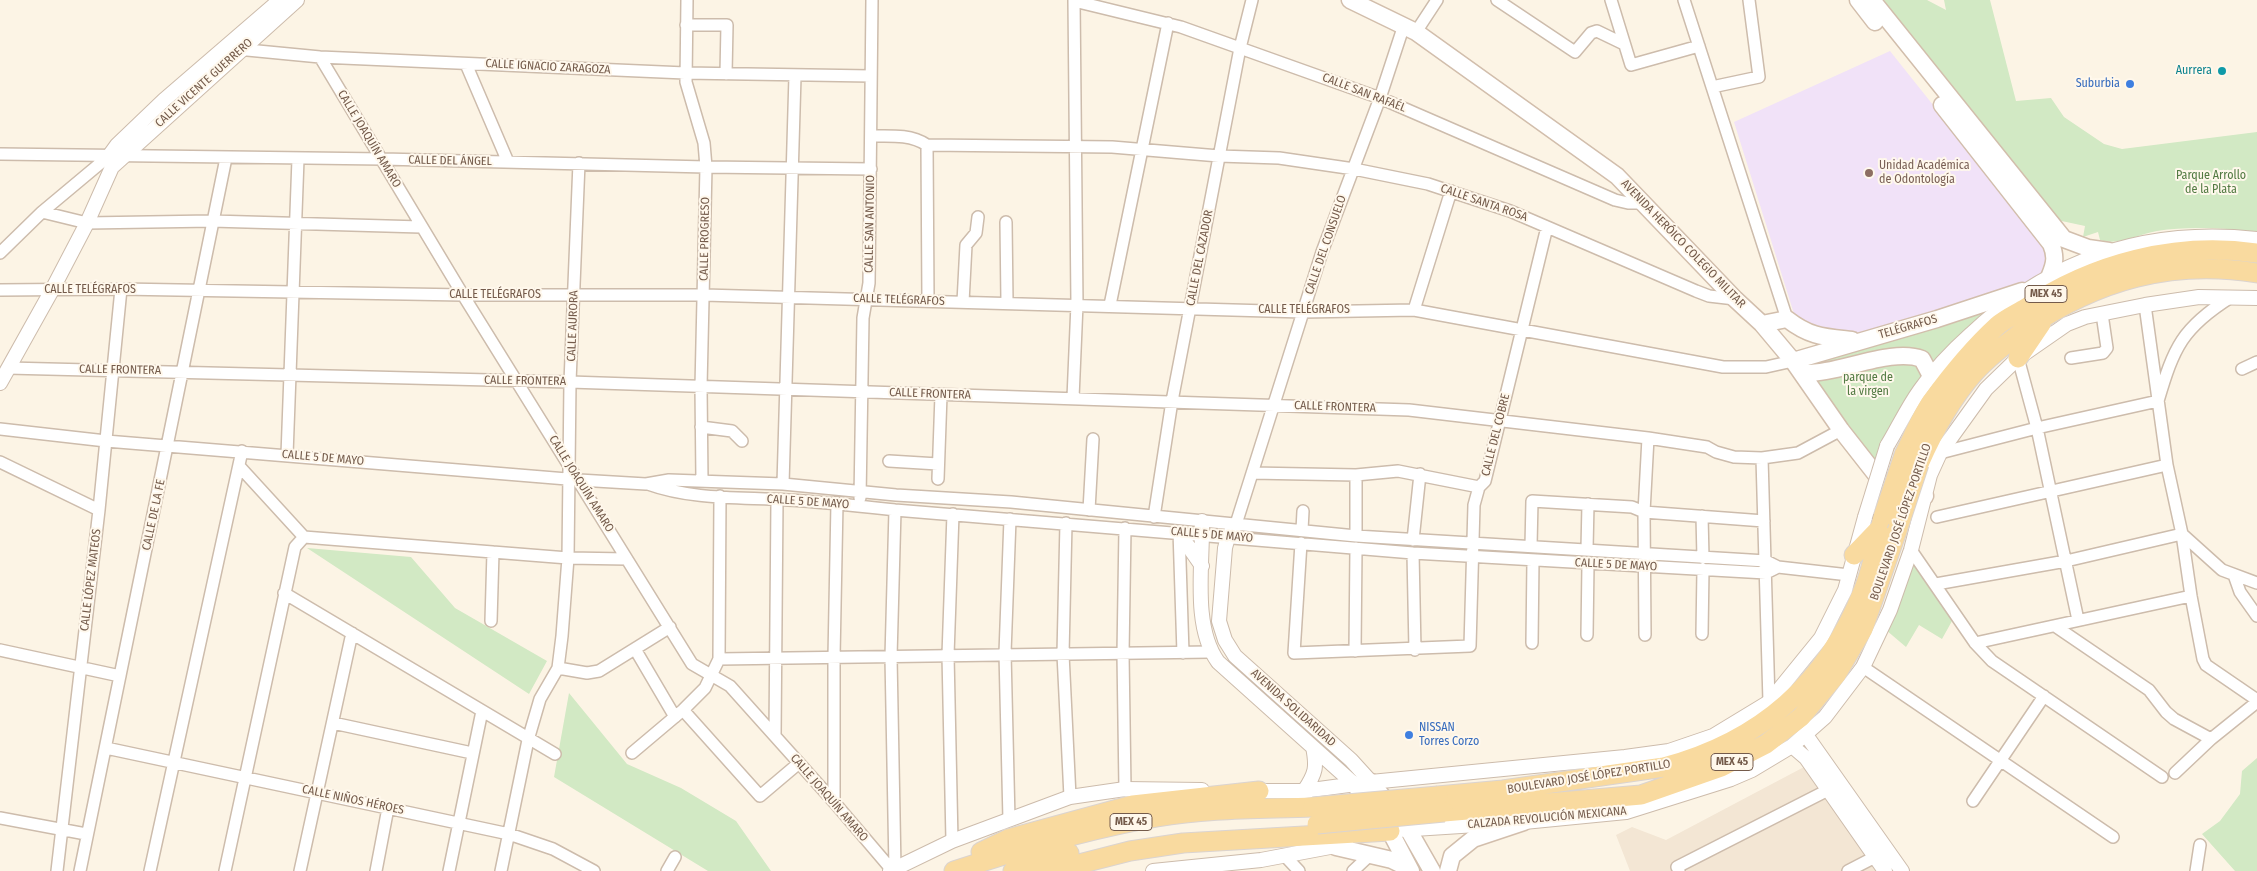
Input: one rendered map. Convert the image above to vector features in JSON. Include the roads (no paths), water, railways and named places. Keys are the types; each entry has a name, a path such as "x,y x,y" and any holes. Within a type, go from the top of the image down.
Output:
{"main road":[{"name":"AVENIDA HERÓICO COLEGIO MILITAR","path":"1350,0 1410,28 1617,176 1735,299 1762,324 1797,367 1841,430 1881,481 1894,488 1924,496"},
{"path":"1858,0 2051,244 2055,254 2055,264 2050,275"},
{"path":"1872,0 2064,239 2088,248 2109,251"},
{"name":"BOULEVARD JOSÉ LÓPEZ PORTILLO","path":"1441,804 1503,790 1664,767 1702,755 1748,733 1764,723 1791,700 1842,638 1864,589 1881,523 1912,459 1932,402 1964,361 1998,325 2050,292 2106,267 2150,256 2230,249 2257,253"},
{"name":"BOULEVARD JOSÉ LÓPEZ PORTILLO","path":"1912,459 1974,373 2008,342 2048,314 2092,291 2125,280 2192,268 2233,269 2257,273"},
{"name":"TELÉGRAFOS","path":"1797,367 1858,340 1937,319 2022,291"},
{"path":"2018,358 2048,314"},
{"path":"1762,324 1787,319 1812,335 1858,340"},
{"path":"1797,367 1820,373 1907,355 1922,359 1931,376"},
{"path":"1854,555 1881,523"},
{"name":"BOULEVARD JOSÉ LÓPEZ PORTILLO","path":"1441,804 1641,795 1720,767 1753,752 1801,717 1836,675 1863,629 1881,523"},
{"path":"1696,790 1753,752"},
{"name":"AVENIDA SOLIDARIDAD","path":"1371,782 1399,830 1411,870"},
{"name":"AVENIDA SOLIDARIDAD","path":"1354,784 1399,830 1432,871"},
{"path":"949,871 1008,839 1133,805 1259,791"},
{"name":"MEX 45","path":"954,871 1103,828 1158,817 1311,807 1441,804"},
{"name":"MEX 45","path":"1014,871 1100,845 1311,807"},
{"path":"1448,871 1452,856 1473,839 1524,822"},
{"path":"1052,871 1130,851 1182,843 1399,830"},
{"path":"1336,847 1392,860 1411,870"}],"street":[{"name":"CALLE VICENTE GUERRERO","path":"0,383 87,223 117,145 164,100 280,0"},
{"name":"CALLE VICENTE GUERRERO","path":"110,162 123,157 297,0"},
{"name":"CALLE PROGRESO","path":"687,0 685,74 689,97 704,143 706,168 701,387 702,481"},
{"name":"CALLE SAN ANTONIO","path":"860,506 863,318 869,283 872,0"},
{"name":"CALLE DEL CAZADOR","path":"1154,517 1172,400 1240,48 1252,0"},
{"name":"CALLE DEL CONSUELO","path":"1236,524 1322,252 1380,98 1410,28 1437,0"},
{"path":"1497,0 1574,52 1592,32 1597,31 1624,44"},
{"path":"1611,0 1631,65 1699,46"},
{"path":"1684,0 1787,319"},
{"path":"1712,87 1759,77 1748,0"},
{"path":"1073,398 1077,304 1074,1"},
{"name":"CALLE SAN RAFAÉL","path":"1074,1 1168,23 1240,48 1380,98 1615,200 1628,204 1645,204"},
{"path":"1110,305 1168,23"},
{"path":"686,25 727,25 726,74"},
{"name":"CALLE IGNACIO ZARAGOZA","path":"226,48 320,57 685,74 871,76"},
{"name":"CALLE JOAQUÍN AMARO","path":"320,57 463,296 568,462"},
{"path":"466,64 508,162"},
{"path":"783,484 795,76"},
{"path":"871,136 906,136 927,145 928,300"},
{"name":"CALLE SANTA ROSA","path":"927,145 1074,146 1278,158 1354,169 1451,191 1547,226 1709,296 1735,299"},
{"path":"0,154 110,162"},
{"name":"CALLE DEL ÁNGEL","path":"123,157 382,159 706,168 870,169"},
{"name":"CALLE DE LA FE","path":"80,871 86,834 106,748 226,158"},
{"path":"287,455 298,159"},
{"path":"0,252 42,212 110,162"},
{"name":"CALLE AURORA","path":"558,668 573,479 568,462 579,163"},
{"path":"1414,310 1451,191"},
{"path":"42,212 87,223 212,221 421,227"},
{"path":"963,302 966,244 976,233 978,216"},
{"path":"1006,222 1007,302"},
{"name":"CALLE DEL COBRE","path":"1415,650 1470,646 1474,504 1479,487 1485,481 1547,226"},
{"path":"1881,523 1887,446 1919,391 1954,350 1992,314 2022,291 2050,275 2109,251 2140,243 2224,235 2257,239"},
{"name":"CALLE TELÉGRAFOS","path":"0,290 294,292 463,296 704,294 1303,312 1414,310 1523,328 1723,366 1797,367"},
{"name":"CALLE LÓPEZ MATEOS","path":"57,871 99,510 121,290"},
{"name":"CALZADA REVOLUCIÓN MEXICANA","path":"1154,871 1240,867 1285,856 1336,847 1399,830 1524,822 1626,812 1717,785 1752,770 1792,746 1806,735 1824,717 1863,667 1887,618 1911,550 1930,476 1940,453 1986,389 2018,358 2067,324 2085,317 2199,297 2257,298"},
{"path":"2158,402 2166,372 2183,338 2194,323 2207,312 2231,297"},
{"path":"2145,305 2167,465 2182,534 2191,596 2206,665 2257,701 2211,739 2175,773"},
{"path":"2071,358 2102,353 2107,348 2102,314"},
{"path":"2018,358 2037,428 2078,620"},
{"path":"2242,369 2257,362"},
{"name":"CALLE FRONTERA","path":"8,368 183,371 291,376 570,382 941,395 1172,400 1409,410 1648,438 1707,447 1716,452 1734,457 1762,458 1798,454 1841,430"},
{"path":"938,479 941,395"},
{"path":"1940,453 2037,428 2158,402"},
{"path":"701,427 732,431 742,441"},
{"name":"CALLE 5 DE MAYO","path":"0,429 106,441 646,484 668,491 720,496 837,503 895,510 1125,528 1179,526 1202,528 1236,524 1302,530 1413,553 1643,568 1766,561 1778,567 1849,574"},
{"path":"1645,635 1643,568 1648,438"},
{"path":"1089,510 1093,439"},
{"path":"150,871 242,451"},
{"path":"1762,458 1769,702"},
{"path":"889,461 938,464"},
{"path":"0,462 99,510"},
{"path":"1937,517 2167,465"},
{"path":"239,466 304,537 568,558 627,559"},
{"path":"1252,473 1356,475 1398,471 1479,487"},
{"path":"1413,540 1420,474"},
{"path":"1355,651 1356,475"},
{"name":"CALLE JOAQUÍN AMARO","path":"573,479 627,559 692,664 730,686 892,870"},
{"name":"CALLE 5 DE MAYO","path":"646,484 669,480 783,484 1089,510 1154,517 1179,526"},
{"path":"632,753 705,688 713,675 719,659 720,496"},
{"path":"775,736 777,500"},
{"path":"1531,546 1532,501 1632,507 1644,512 1764,521"},
{"path":"834,802 837,503"},
{"path":"1587,550 1588,504"},
{"path":"895,510 890,657 892,870 952,842 1070,797 1126,789 1259,791 1311,807 1354,784 1669,751 1713,736 1769,702 1821,638 1845,590 1854,555"},
{"path":"1302,530 1303,511"},
{"path":"952,842 948,655 953,514"},
{"path":"1702,516 1702,634"},
{"path":"1009,820 1006,654 1010,519"},
{"path":"1066,523 1063,654 1070,797"},
{"name":"AVENIDA SOLIDARIDAD","path":"1236,524 1228,537 1225,548 1219,621 1225,640 1235,656 1351,760 1371,782"},
{"path":"1179,526 1202,566"},
{"path":"1179,526 1183,653"},
{"path":"1125,528 1123,654 1126,789"},
{"name":"CALLE 5 DE MAYO","path":"1202,528 1228,537 1301,543 1413,540 1644,554 1766,573"},
{"name":"AVENIDA SOLIDARIDAD","path":"1202,528 1203,626 1210,652 1218,662 1354,784"},
{"path":"1936,584 2066,561 2182,534"},
{"path":"2182,534 2222,570 2257,583"},
{"path":"225,871 294,547 304,537"},
{"path":"1301,543 1294,653 1415,650 1413,553"},
{"path":"1911,550 1975,643 1992,661 2162,776"},
{"path":"491,621 494,552"},
{"path":"1532,642 1533,560"},
{"path":"1587,635 1588,564"},
{"path":"1766,573 1778,567"},
{"path":"2234,575 2240,592 2257,616"},
{"path":"284,593 528,740 555,754"},
{"path":"1975,643 2191,596"},
{"path":"2055,626 2143,685 2174,719 2211,739"},
{"path":"501,871 528,740 540,698 558,668 587,673 599,671 670,627"},
{"path":"300,871 352,633"},
{"path":"635,649 679,713 760,796 799,763"},
{"path":"0,650 120,676"},
{"path":"719,659 1210,652"},
{"path":"1863,667 2113,837"},
{"path":"1973,801 2044,696"},
{"path":"448,871 482,711"},
{"path":"333,723 472,753"},
{"path":"1806,735 1902,871"},
{"path":"1792,746 1806,758 1884,871"},
{"path":"1311,807 1313,778 1317,763 1313,747"},
{"name":"CALLE NIÑOS HÉROES","path":"106,748 509,834 553,849 594,871"},
{"path":"1678,869 1828,790"},
{"path":"376,871 388,808"},
{"path":"0,818 86,834"},
{"path":"2196,871 2200,845"},
{"path":"1353,871 1370,854"},
{"path":"1285,856 1299,871"},
{"path":"667,871 676,857"},
{"path":"1848,871 1875,857"}],"place":[{"name":"Aurrera","path":"2222,71"},
{"name":"Suburbia","path":"2130,84"},
{"name":"Unidad Académica de Odontología","path":"1869,173"},
{"name":"NISSAN Torres Corzo","path":"1409,735"}],"park label":[{"name":"Parque Arrollo de la Plata","path":"2211,183"},
{"name":"parque de la virgen","path":"1868,385"}]}
